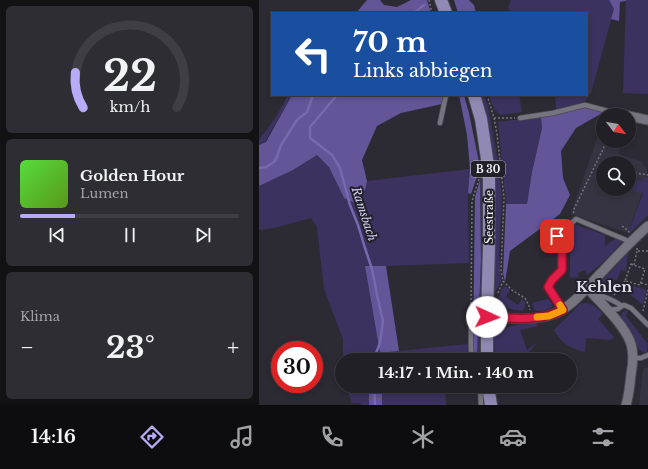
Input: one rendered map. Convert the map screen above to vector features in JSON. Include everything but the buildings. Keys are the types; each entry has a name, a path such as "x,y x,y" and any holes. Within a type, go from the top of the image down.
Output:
{"main road":[{"path":"441,0 446,12"},
{"name":"Seestraße","path":"474,96 481,119 489,172 487,317"},
{"name":"B 30","path":"487,317 487,353"},
{"path":"489,393 491,405"}],"street":[{"path":"636,117 648,120"},
{"path":"487,317 530,318 549,316 563,310 589,290 633,239 648,226"},
{"path":"589,290 608,310 626,333 631,344 633,358 629,396 626,405"}],"lane":[{"path":"440,123 446,96"},
{"path":"521,118 553,113 585,105 596,108"},
{"path":"563,310 548,287 552,280 562,270 562,243 557,236 575,219 626,240"},
{"path":"589,290 622,306 631,308 648,325"},
{"path":"608,310 622,306"},
{"path":"471,313 472,353"},
{"path":"633,358 641,358 648,355"},
{"path":"480,393 481,405"}],"path":[{"path":"429,0 433,12"},
{"path":"487,96 494,118 504,198 501,270 503,281 513,291 525,298 529,306 530,318"},
{"path":"494,118 521,118"},
{"path":"575,219 573,211 604,148"},
{"path":"636,173 648,175"},
{"path":"471,313 472,200 479,176"},
{"path":"622,226 631,234"},
{"path":"634,265 637,244"},
{"path":"637,251 648,251"},
{"path":"615,294 625,281 631,264 645,269 648,268"},
{"path":"641,283 645,269"},
{"path":"625,281 640,285 641,283 648,285"},
{"path":"639,315 643,312 648,290"}],"shaded area":[{"path":"367,0 380,0 384,5 397,7 411,0 427,0 431,12 357,12"},
{"path":"454,0 469,0 474,5 476,12 458,12"},
{"path":"511,0 609,0 614,9 591,93 586,100 581,103 556,109 555,96 588,96 588,12 511,12 508,8"},
{"path":"609,0 626,0 620,2 619,21 611,19 614,9"},
{"path":"626,0 648,0 648,94 623,93"},
{"path":"288,96 291,96 265,142 259,145 259,139 282,107"},
{"path":"291,96 444,96 442,104 401,113 377,126 362,160 367,181 365,190 355,203 344,198 329,167 317,155 293,170 259,186 259,145 266,142"},
{"path":"459,96 464,96 479,162 479,171 471,194 468,193 470,169 467,135"},
{"path":"480,96 484,96 488,106 502,196 499,255 501,281 494,294 495,206 493,169"},
{"path":"489,96 519,96 522,112 501,115 494,109"},
{"path":"586,107 596,110 596,117 576,128 561,151 563,178 570,195 560,214 510,251 505,282 503,273 506,204 527,204 532,172 542,128 541,117"},
{"path":"541,117 542,128 532,172 527,204 506,204 498,122"},
{"path":"596,141 596,148 620,148 619,154 625,156 596,156 596,196 636,196 636,160 642,162 647,170 647,179 628,233 571,214"},
{"path":"317,155 329,167 344,198 365,190 367,181 470,169 468,193 469,263 365,266 380,353 343,353 343,339 324,289 317,227 311,218 274,228 259,230 259,186 293,170"},
{"path":"483,169 485,216 481,353 477,353 481,260 480,180"},
{"path":"648,177 648,215 631,232 627,228 631,226 643,193 636,191 636,180 637,179 643,182 645,178"},
{"path":"480,180 481,260 477,353 474,353 473,346 475,197"},
{"path":"573,224 605,235 605,246 615,239 622,241 606,259 587,275 585,270 578,273 579,277 570,278 570,229"},
{"path":"628,253 626,271 621,270 617,280 611,279 606,292 602,290 600,283"},
{"path":"365,266 386,266 399,351 380,353"},
{"path":"505,286 510,290 506,297 518,305 522,299 525,302 525,307 522,311 505,307 497,301 502,289"},
{"path":"633,286 647,290 643,305 630,295"},
{"path":"547,299 552,305 551,308 540,311 534,309 532,303"},
{"path":"585,303 593,305 603,314 598,319 614,337 611,340 586,338 585,352 567,345 554,330 580,304"},
{"path":"628,310 626,316 647,343 648,342 647,352 643,352 639,349 632,333 621,316 624,311"},
{"path":"536,323 538,326 520,330 527,350 536,343 528,353 495,353 494,334 504,328"},
{"path":"468,344 469,353 380,353"},
{"path":"648,367 648,405 639,405 643,369"},
{"path":"348,393 445,393 446,405 361,405 360,403 352,403"},
{"path":"369,393 382,393 382,405 369,405"}],"waterway":[{"path":"415,12 424,5"},
{"path":"259,168 266,167 274,162 281,145 297,120 307,112 313,96"},
{"name":"Ramsbach","path":"336,96 310,127 310,138 332,155 340,168 350,205 372,269 383,321 380,343 376,353"},
{"name":"Ramsbach","path":"374,393 375,405"}],"slow traffic":[{"path":"537,317 549,316 563,310 560,305"}],"district":[{"name":"Kehlen","path":"604,287"}],"route":[{"path":"487,317 543,317 563,310 548,287 552,280 562,270 562,243 557,236"}]}
